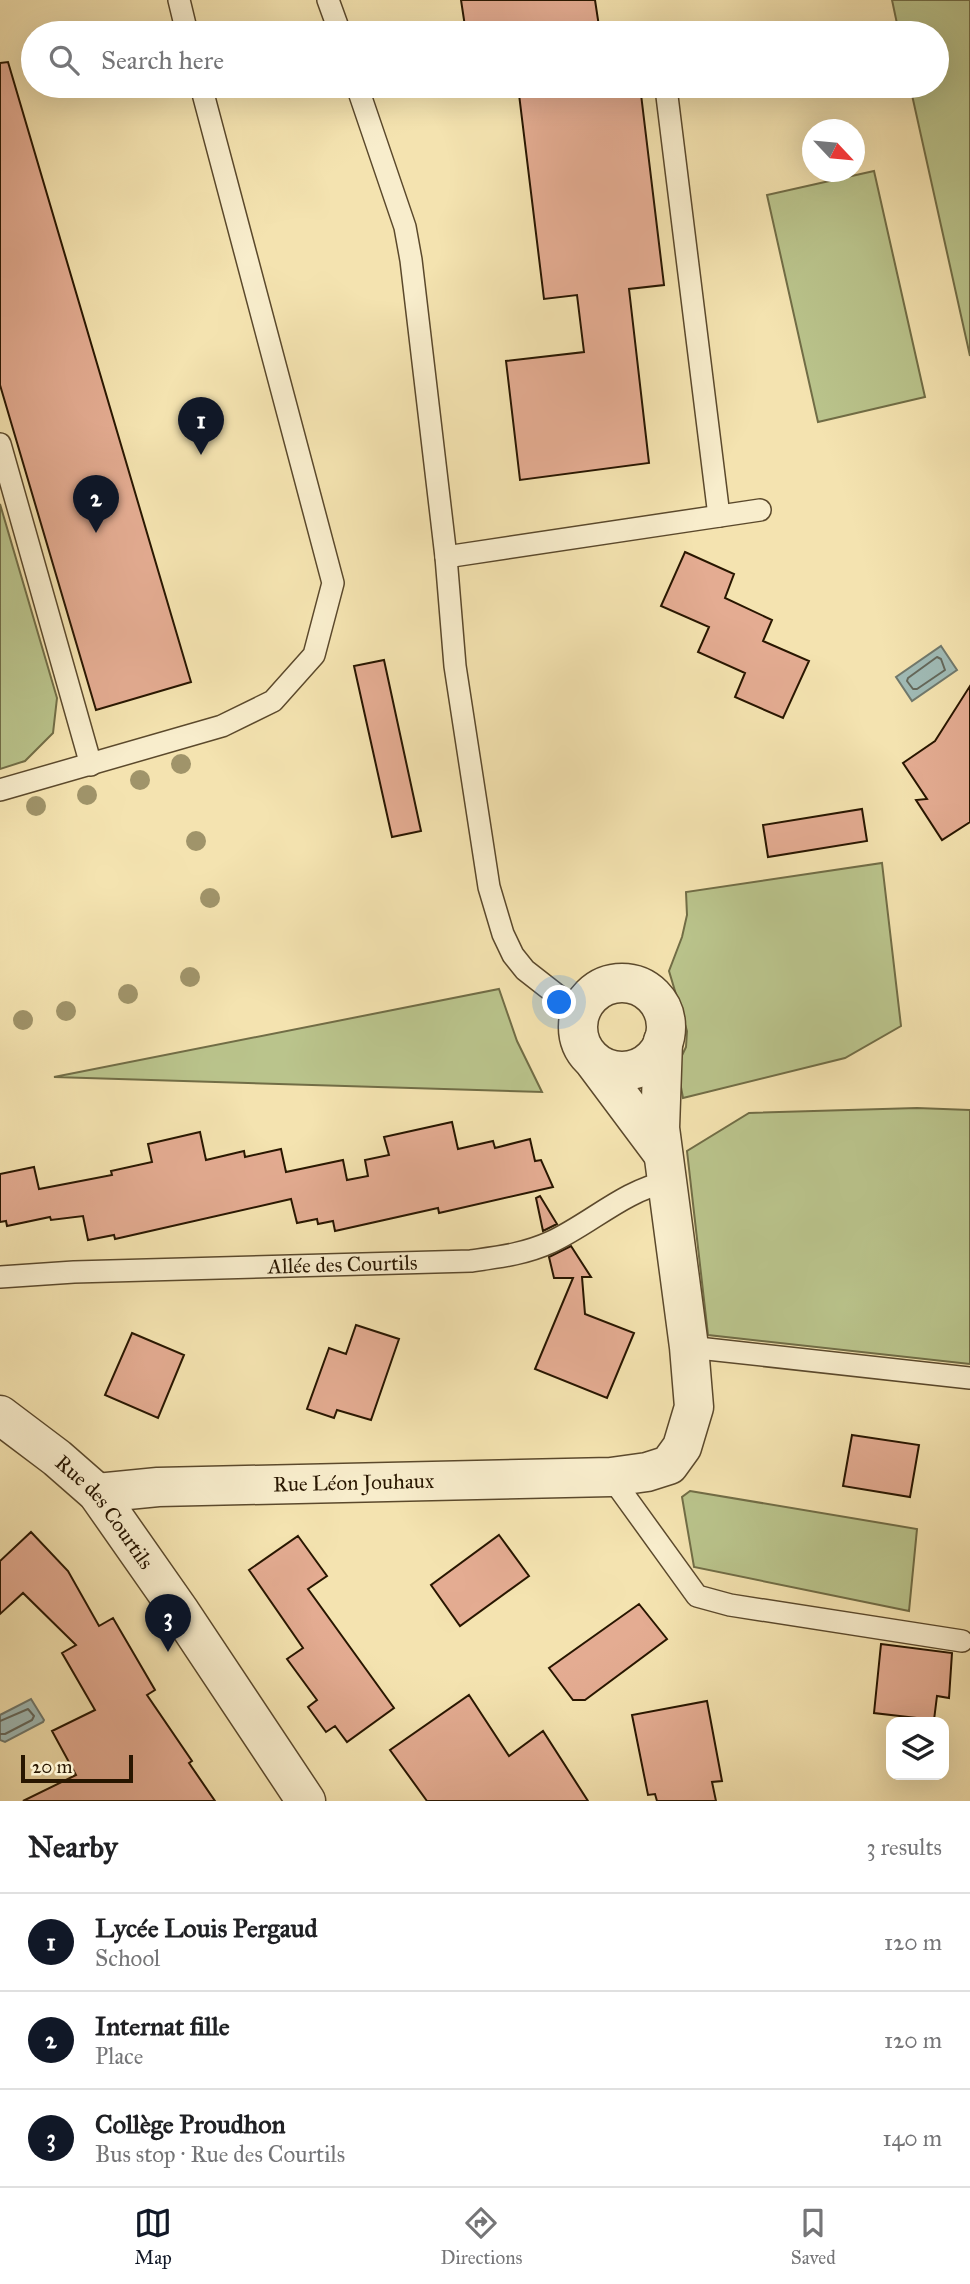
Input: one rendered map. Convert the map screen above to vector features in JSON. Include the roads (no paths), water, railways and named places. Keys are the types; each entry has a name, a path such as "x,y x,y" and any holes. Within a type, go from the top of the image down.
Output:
{"street":[{"path":"595,1063 621,1072 647,1063 657,1053 666,1028 664,1014 658,1002 648,992 622,983 602,988 587,1001 580,1013 578,1027 586,1053 665,1168"},
{"name":"Rue Léon Jouhaux","path":"97,1493 158,1487 611,1477 647,1472 669,1465 682,1447 694,1407 689,1346 660,1128 663,1041"},
{"name":"Rue des Courtils","path":"0,1415 57,1458 97,1493 306,1801"}],"lane":[{"path":"178,0 184,21"},
{"path":"328,0 336,21"},
{"path":"0,790 222,726 273,701 314,655 333,583 204,98"},
{"path":"361,98 405,227 411,260 456,666 489,887 499,922 513,955 525,970 580,1013"},
{"path":"667,98 719,516"},
{"path":"0,444 91,765"},
{"path":"446,557 760,510"},
{"name":"Allée des Courtils","path":"0,1277 471,1261 526,1253 553,1241 649,1185 665,1168"},
{"path":"689,1346 970,1378"},
{"path":"611,1477 697,1596 730,1605 962,1641"}],"water":[{"path":"941,646 957,670 912,701 896,677"},
{"path":"31,1699 43,1722 5,1742 0,1740 0,1715"}],"place":[{"name":"Lycée Louis Pergaud","path":"201,455"},
{"name":"Internat fille","path":"96,533"},
{"name":"Collège Proudhon","path":"168,1652"}]}
